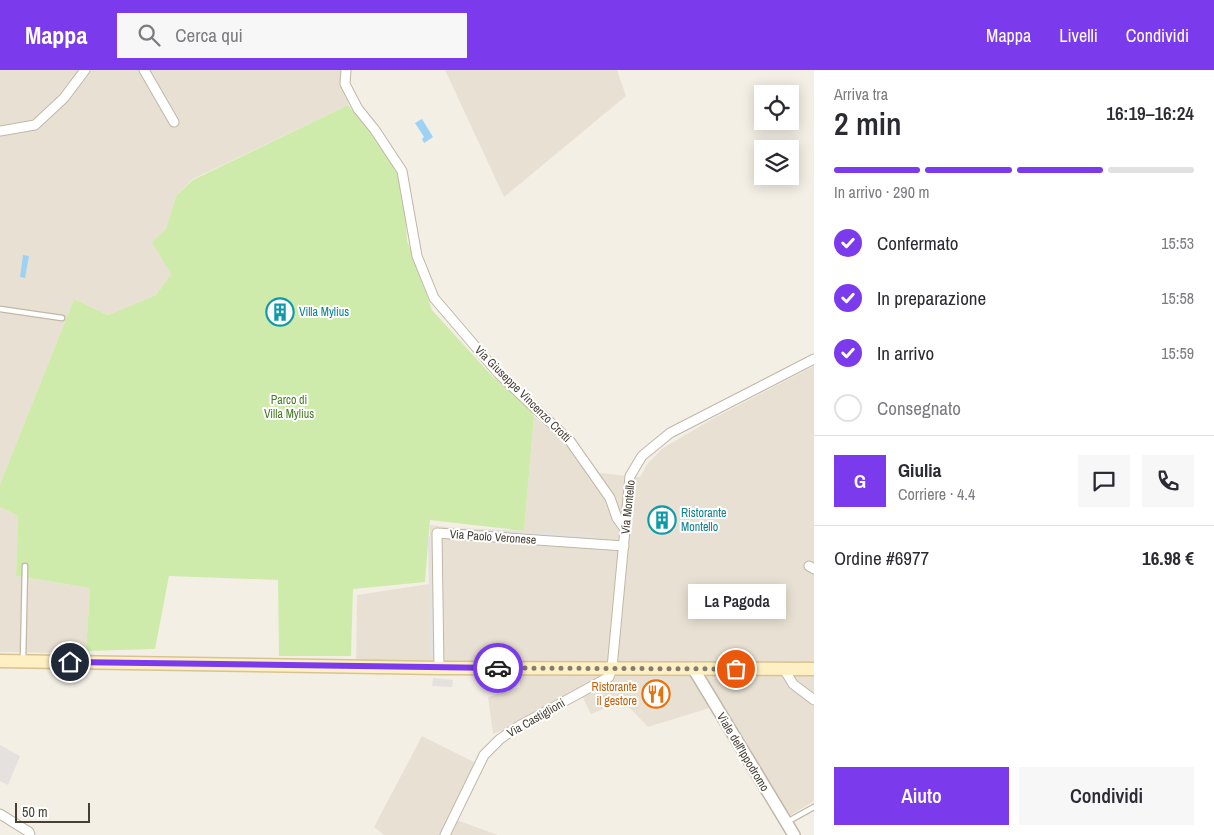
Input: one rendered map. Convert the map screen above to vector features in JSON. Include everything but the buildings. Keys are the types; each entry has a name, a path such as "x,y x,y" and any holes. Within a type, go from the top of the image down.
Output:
{"main road":[{"path":"0,661 438,668 814,669"}],"street":[{"path":"0,132 35,125 64,98 84,70"},
{"path":"144,70 174,122"},
{"name":"Via Giuseppe Vincenzo Crotti","path":"346,70 345,84 358,109 375,130 402,171 417,256 434,298 498,373 570,441 610,498 617,518 625,530"},
{"name":"Via Montello","path":"612,668 630,476 642,456 670,433 814,358"},
{"name":"Via Paolo Veronese","path":"438,668 437,533 624,546"},
{"name":"Via Castiglioni","path":"445,835 484,754 518,726 609,677 612,668"},
{"name":"Viale dell'Ippodromo","path":"693,668 794,835"},
{"path":"784,669 793,684 814,700"},
{"path":"0,814 29,832 30,835"}],"lane":[{"path":"0,309 62,318"},
{"path":"24,566 24,662"},
{"path":"786,823 814,807"}],"shaded area":[{"path":"0,70 349,70 348,105 193,179 176,196 166,229 171,274 156,295 108,315 74,299 0,484"},
{"path":"445,70 617,70 626,96 504,197"},
{"path":"814,366 814,801 786,818 719,705 648,727 623,701 591,714 579,690 511,727 493,734 488,697 520,687 520,664 356,661 357,595 429,584 430,525 524,531 534,416 600,473 640,477 648,463 663,448 714,418"},
{"path":"0,507 18,516 16,576 90,588 86,651 52,653 0,652"},
{"path":"456,528 594,534 594,538 456,532"},
{"path":"428,536 435,536 437,656 430,656"},
{"path":"433,678 453,680 452,687 432,686"},
{"path":"422,736 478,764 454,819 498,835 384,835 374,827"},
{"path":"0,745 20,756 8,785 0,781"}],"green space":[{"name":"Parco di Villa Mylius","path":"348,105 388,154 400,180 407,240 432,310 493,377 525,403 534,416 524,531 430,520 425,582 353,589 351,656 279,656 278,580 169,576 155,649 86,651 90,588 16,576 18,516 0,507 0,484 74,299 108,315 156,295 171,274 152,242 166,229 176,196 193,180"}],"water":[{"path":"422,119 433,137 424,143 422,139 424,137 415,123"},
{"path":"23,255 29,256 25,278 20,277"}],"way so far":[{"path":"498,668 736,669"}],"place":[{"name":"Villa Mylius","path":"280,312"},
{"name":"Ristorante Montello","path":"662,520"},
{"name":"La Pagoda","path":"736,669"},
{"name":"Ristorante il gestore","path":"656,694"}],"route":[{"path":"70,662 498,668"}]}
